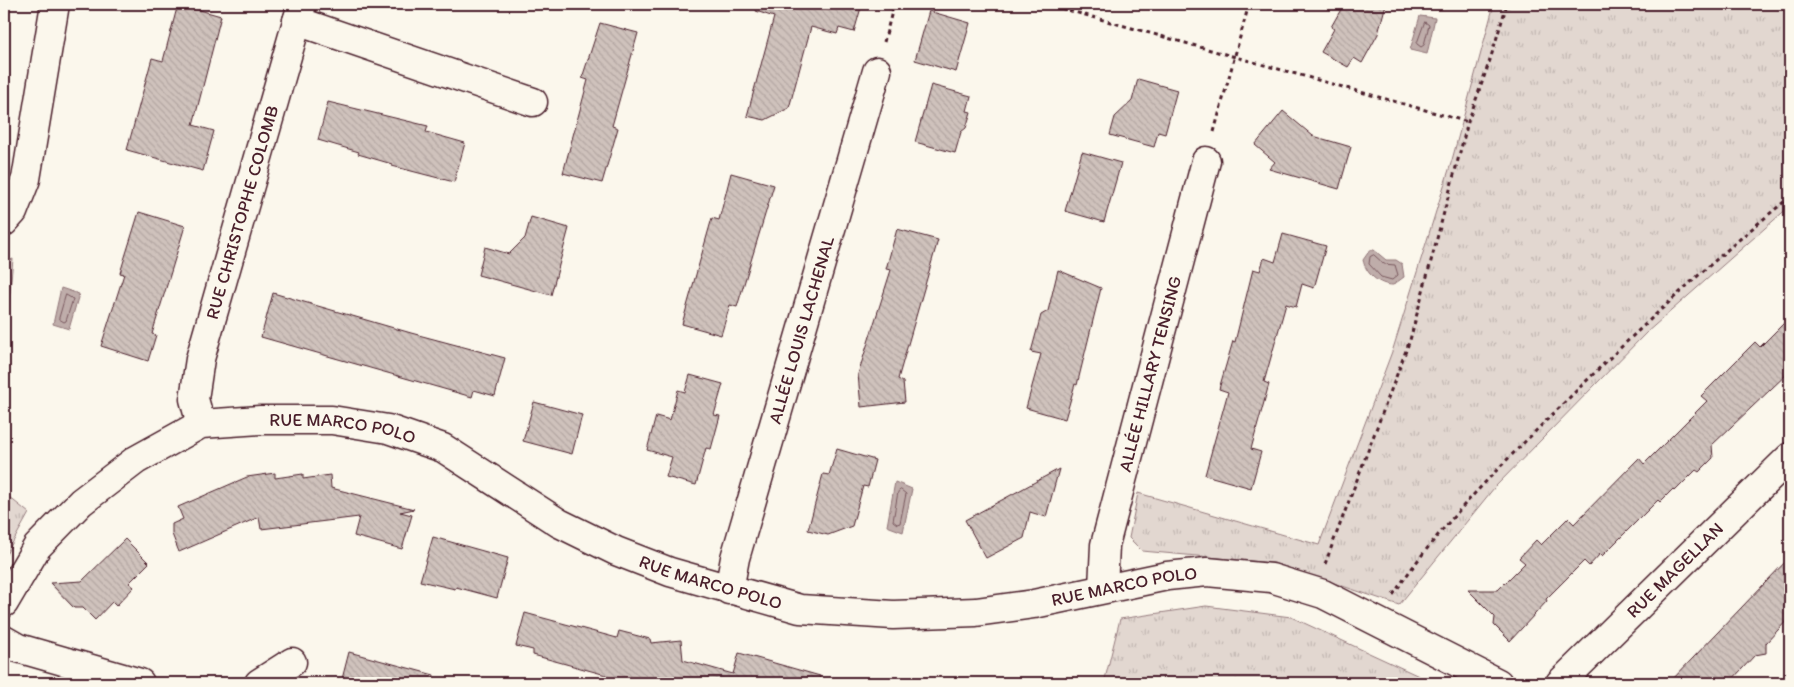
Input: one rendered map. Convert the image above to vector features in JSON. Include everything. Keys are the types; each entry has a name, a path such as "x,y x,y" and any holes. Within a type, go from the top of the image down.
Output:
{"street":[{"path":"4,222 13,212 26,179 55,4"},
{"path":"299,12 533,102"},
{"name":"RUE CHRISTOPHE COLOMB","path":"201,424 194,399 200,359 299,12"},
{"name":"ALLÉE LOUIS LACHENAL","path":"729,590 735,558 877,72"},
{"name":"ALLÉE HILLARY TENSING","path":"1103,588 1105,545 1206,162"},
{"name":"RUE MARCO POLO","path":"4,603 37,547 81,502 136,460 201,424 260,420 332,420 388,429 443,448 559,523 616,551 670,572 800,609 893,615 976,612 1034,604 1150,578 1207,572 1271,578 1323,594 1498,683"},
{"name":"RUE MAGELLAN","path":"1560,683 1790,457"},
{"path":"4,640 18,648 140,683"},
{"path":"259,683 292,662"}],"path":[{"path":"877,72 894,4"},
{"path":"1046,4 1468,122"},
{"path":"1206,162 1233,57 1249,4"},
{"path":"1325,567 1410,340 1468,122 1507,4"},
{"path":"1387,604 1414,563 1482,483 1633,334 1754,226 1790,197"}],"green space":[{"path":"1494,4 1790,4 1790,206 1646,333 1494,488 1399,605 1274,563 1142,551 1129,538 1138,493 1319,545 1393,349 1452,160"},
{"path":"13,259 4,354 4,262"},
{"path":"4,493 29,513 4,558"},
{"path":"1206,606 1291,617 1434,683 1104,683 1120,619"}],"water":[{"path":"1420,16 1435,18 1427,54 1410,50"},
{"path":"1370,250 1374,250 1386,260 1396,260 1402,264 1404,277 1393,285 1383,283 1374,278 1367,270 1363,260"},
{"path":"61,288 79,294 69,329 53,324"},
{"path":"895,482 912,489 903,532 887,526"}],"building":[{"path":"178,4 221,16 193,125 214,131 203,171 127,150 152,58 163,61"},
{"path":"757,4 862,4 854,32 839,28 837,34 811,27 789,108 765,120 747,116 774,17 756,11"},
{"path":"1344,4 1386,4 1378,34 1362,63 1354,58 1348,67 1321,52 1334,29 1331,27"},
{"path":"929,11 970,23 956,72 915,60"},
{"path":"600,23 638,33 612,126 618,128 602,183 563,173 588,80 582,78"},
{"path":"1138,79 1177,90 1165,134 1158,132 1154,147 1110,135 1115,117 1132,101"},
{"path":"931,85 971,96 967,111 971,112 966,128 961,132 955,153 915,142"},
{"path":"328,102 428,126 426,132 465,143 454,182 392,166 392,164 358,154 359,152 318,140"},
{"path":"1283,111 1313,136 1351,147 1339,189 1269,169 1275,162 1255,145"},
{"path":"1082,152 1121,163 1104,222 1065,211"},
{"path":"731,173 774,185 737,307 730,305 721,335 682,324 712,218 719,220"},
{"path":"139,212 185,226 152,334 156,335 148,361 101,346 124,274 120,273"},
{"path":"531,217 569,228 551,295 478,275 485,247 509,254 525,238"},
{"path":"897,229 938,240 898,379 903,382 905,402 861,407 858,374 891,270 886,269"},
{"path":"1283,234 1326,246 1314,288 1302,284 1296,307 1286,304 1264,382 1269,384 1251,449 1261,452 1251,488 1205,475 1228,392 1219,389 1233,341 1235,342 1253,269 1260,271 1264,258 1275,262"},
{"path":"1058,270 1101,288 1077,385 1075,384 1065,419 1026,408 1041,354 1031,352 1041,315 1048,311"},
{"path":"273,293 505,358 495,396 474,390 472,397 261,337"},
{"path":"1790,317 1790,371 1712,445 1713,458 1699,472 1696,470 1675,491 1673,489 1660,502 1658,500 1602,556 1600,554 1589,566 1584,561 1546,599 1547,601 1510,641 1494,625 1495,617 1468,590 1498,590 1525,563 1519,558 1536,540 1541,545 1568,518 1574,524 1639,458 1644,464 1707,401 1701,396 1755,342 1760,347"},
{"path":"690,375 723,384 714,415 720,416 711,449 706,448 696,485 666,477 672,457 647,450 656,416 670,420 678,390 685,392"},
{"path":"534,402 582,415 572,454 523,441"},
{"path":"837,449 875,460 868,487 863,486 852,526 828,535 808,530 823,474 829,475"},
{"path":"1059,469 1046,517 1030,512 1024,538 986,558 965,520"},
{"path":"275,473 275,478 303,474 303,479 330,475 331,488 414,509 400,512 412,515 402,549 354,536 359,517 261,529 259,517 179,552 172,534 172,524 183,519 178,507 247,477"},
{"path":"433,537 508,558 497,598 456,587 455,589 420,581"},
{"path":"125,539 149,563 129,583 134,587 116,606 112,602 95,620 83,608 74,608 50,583 82,581"},
{"path":"1790,557 1790,617 1766,643 1766,653 1755,655 1729,683 1669,683"},
{"path":"525,613 617,638 619,631 650,639 651,643 681,640 683,660 733,674 739,653 820,676 819,683 604,683 606,675 533,655 533,650 516,646"},
{"path":"349,652 434,675 433,683 341,683"}]}
